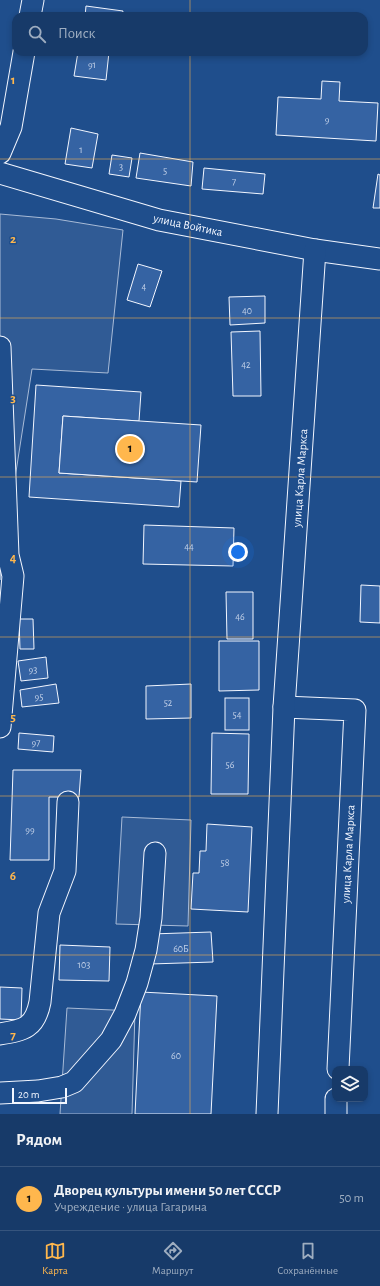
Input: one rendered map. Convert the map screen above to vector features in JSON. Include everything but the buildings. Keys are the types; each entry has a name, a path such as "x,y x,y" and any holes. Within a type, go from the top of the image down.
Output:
{"street":[{"path":"31,12 33,0"},
{"path":"0,153 11,127 23,56"},
{"name":"улица Войтика","path":"0,172 159,220 315,250 380,258"},
{"name":"улица Карла Маркса","path":"267,1114 284,707 315,250"},
{"path":"0,347 8,555 13,576 0,728"},
{"name":"улица Карла Маркса","path":"284,707 355,710 338,1066"},
{"path":"0,1034 19,1031 31,1024 38,1014 49,913 65,871 68,802"},
{"path":"0,1092 38,1091 62,1087 74,1082 111,1040 125,1014 137,984 146,950 151,912 155,853"},
{"path":"336,1102 336,1114"}],"shaded area":[{"path":"0,214 56,219 123,230 108,373 32,369 0,580"},
{"path":"122,817 191,820 188,926 116,924"},
{"path":"67,1008 135,1011 132,1114 60,1114"}],"place":[{"name":"Дворец культуры имени 50 лет СССР","path":"130,449"}]}
